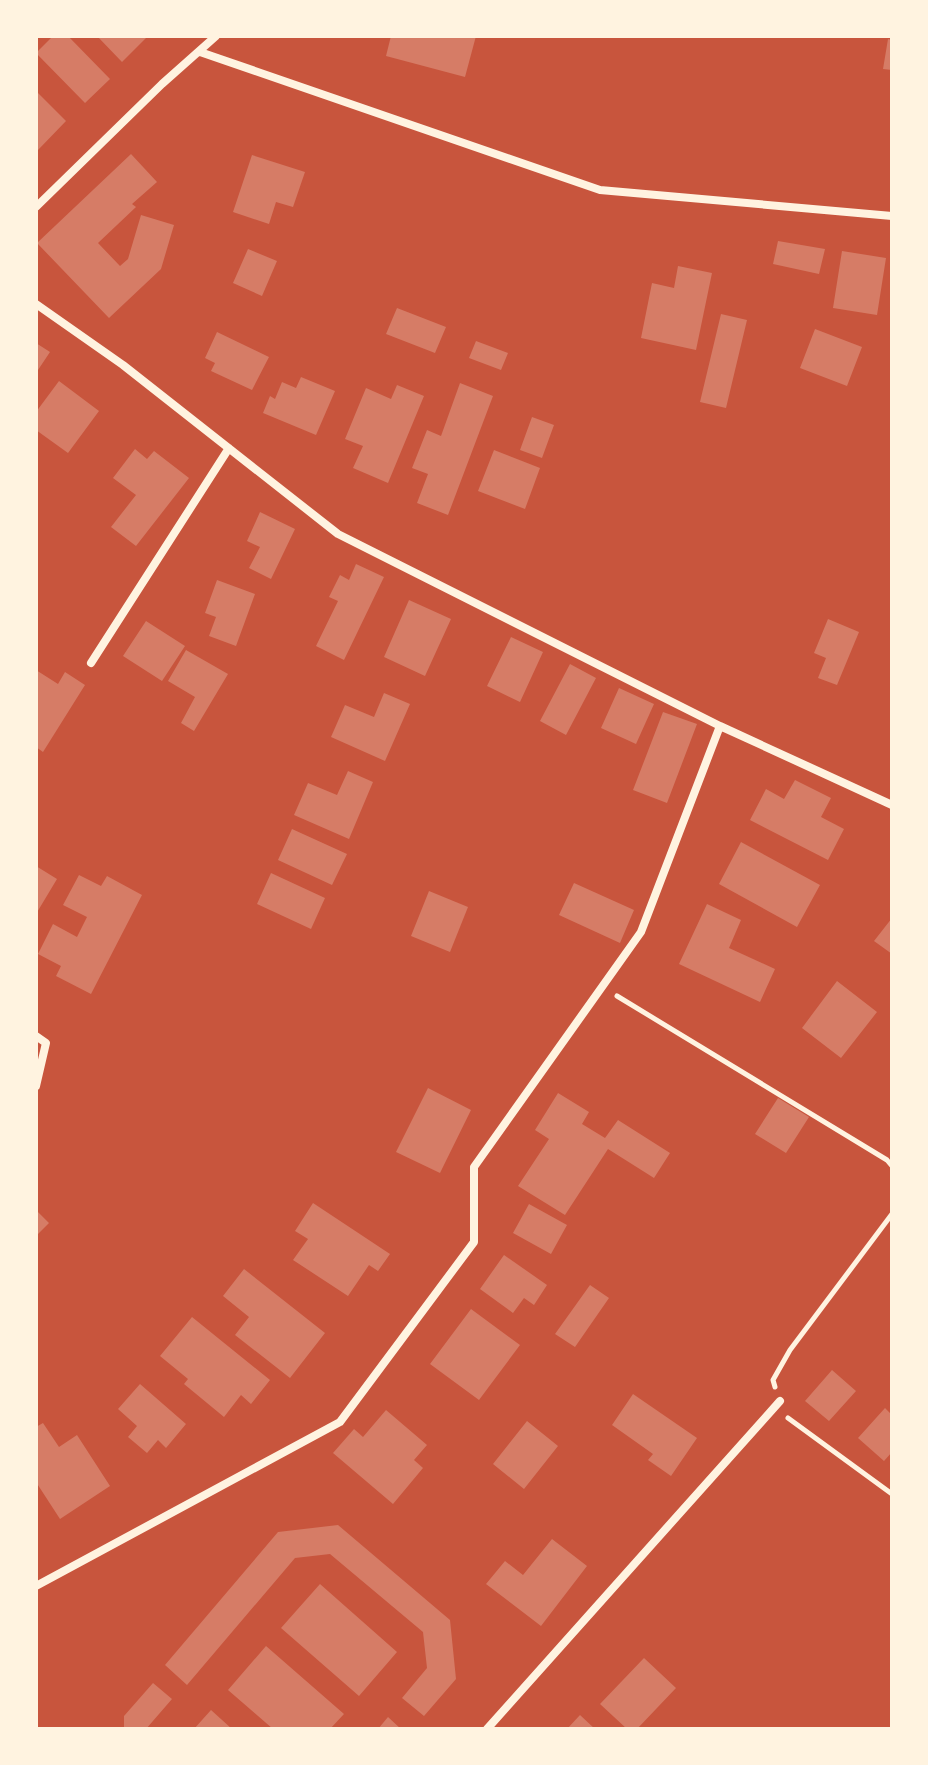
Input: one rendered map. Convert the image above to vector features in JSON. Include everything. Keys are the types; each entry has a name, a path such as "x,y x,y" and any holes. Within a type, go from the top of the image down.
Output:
{"street":[{"path":"36,207 216,36"},
{"path":"200,52 600,190 892,216"},
{"path":"36,304 123,365 338,534 720,726 892,805"},
{"path":"91,663 229,448"},
{"path":"36,1586 340,1422 474,1242 474,1167 641,932 720,726"},
{"path":"36,1036 46,1043 36,1086"},
{"path":"487,1729 780,1401"}],"path":[{"path":"602,987 887,1160 892,1166"},
{"path":"892,1214 790,1350 773,1380 786,1416 892,1494"}],"building":[{"path":"53,36 68,36 110,79 85,103 36,53"},
{"path":"97,36 148,36 122,62"},
{"path":"391,36 476,36 465,77 386,56"},
{"path":"888,39 892,40 892,70 883,69"},
{"path":"36,91 66,121 38,150 36,148"},
{"path":"131,154 157,182 132,204 136,207 98,243 120,266 128,259 141,215 174,225 161,269 109,318 37,243"},
{"path":"252,155 305,172 293,207 276,202 269,224 233,212"},
{"path":"778,241 825,249 819,274 773,264"},
{"path":"248,249 277,261 262,296 233,283"},
{"path":"842,251 886,258 877,315 833,308"},
{"path":"678,266 712,273 696,350 641,338 652,283 674,288"},
{"path":"397,308 446,327 435,353 386,334"},
{"path":"721,314 747,320 726,408 700,402"},
{"path":"815,329 862,347 847,386 800,368"},
{"path":"217,332 269,357 252,390 211,371 215,363 205,358"},
{"path":"476,341 508,353 501,370 469,358"},
{"path":"36,343 50,352 36,373"},
{"path":"301,377 335,391 316,435 263,413 270,396 275,399 282,382 296,388"},
{"path":"59,381 99,411 68,453 36,430 36,412"},
{"path":"460,383 493,396 448,515 417,503 428,474 412,468 427,430 441,436"},
{"path":"397,385 424,396 388,483 353,468 363,446 345,439 366,388 391,399"},
{"path":"532,417 554,425 542,458 520,450"},
{"path":"135,449 147,459 154,451 189,478 136,546 111,527 136,495 113,478"},
{"path":"494,450 540,468 525,509 478,491"},
{"path":"260,512 295,529 271,579 249,568 260,547 247,541"},
{"path":"356,564 384,577 344,660 316,646 338,601 329,597 340,575 349,580"},
{"path":"217,580 255,594 236,646 209,636 216,617 205,613"},
{"path":"409,600 451,619 425,676 384,657"},
{"path":"828,619 859,632 837,685 818,678 826,658 814,653"},
{"path":"146,621 185,646 162,681 123,656"},
{"path":"511,637 543,652 520,702 487,686"},
{"path":"186,650 228,674 194,731 181,723 195,697 168,681"},
{"path":"570,664 596,678 566,735 540,721"},
{"path":"36,670 58,684 65,672 85,685 43,752 36,747"},
{"path":"619,688 654,704 636,744 601,728"},
{"path":"384,693 410,704 385,761 331,737 345,705 374,717"},
{"path":"663,712 697,724 667,803 633,790"},
{"path":"348,771 373,782 349,839 294,815 308,783 337,795"},
{"path":"795,780 831,798 821,817 844,829 828,860 750,820 766,789 784,799"},
{"path":"292,829 347,854 332,885 278,860"},
{"path":"741,842 820,885 797,927 719,884"},
{"path":"36,866 57,879 36,914"},
{"path":"271,873 325,898 311,929 257,904"},
{"path":"79,875 101,886 107,876 142,895 91,994 56,976 61,966 38,954 53,924 77,937 87,917 63,905"},
{"path":"574,883 634,910 620,943 559,915"},
{"path":"429,891 468,907 450,952 411,936"},
{"path":"707,904 741,920 729,948 775,969 760,1002 679,964"},
{"path":"892,918 892,954 874,941"},
{"path":"837,981 877,1012 841,1058 802,1028"},
{"path":"428,1088 471,1110 440,1173 396,1152"},
{"path":"558,1093 589,1112 582,1124 605,1138 618,1120 670,1153 654,1178 608,1149 565,1215 518,1186 549,1139 535,1130"},
{"path":"778,1098 809,1117 786,1153 755,1134"},
{"path":"313,1203 390,1254 378,1271 369,1265 348,1296 293,1260 308,1239 295,1231"},
{"path":"529,1204 567,1225 551,1254 513,1233"},
{"path":"36,1210 49,1223 36,1236"},
{"path":"504,1255 547,1285 534,1305 524,1298 513,1313 480,1289"},
{"path":"244,1269 325,1333 290,1378 235,1335 249,1317 223,1296"},
{"path":"590,1285 609,1298 575,1347 555,1334"},
{"path":"471,1309 520,1345 479,1400 430,1364"},
{"path":"192,1317 270,1380 251,1404 241,1395 224,1417 184,1384 188,1379 160,1356"},
{"path":"832,1370 856,1391 829,1421 805,1401"},
{"path":"140,1384 186,1424 166,1448 158,1440 147,1453 128,1437 137,1426 118,1409"},
{"path":"633,1394 697,1438 671,1476 648,1460 653,1454 612,1425"},
{"path":"885,1408 892,1415 892,1452 884,1461 858,1438"},
{"path":"386,1410 427,1445 414,1460 423,1468 393,1504 333,1453 354,1429 363,1437"},
{"path":"527,1421 558,1446 524,1489 493,1464"},
{"path":"43,1423 59,1447 77,1435 110,1486 60,1519 36,1482 36,1427"},
{"path":"338,1525 450,1620 456,1679 424,1716 402,1698 427,1668 423,1632 330,1554 295,1558 187,1685 165,1665 278,1532"},
{"path":"552,1539 587,1566 541,1626 486,1584 505,1561 523,1575"},
{"path":"320,1584 397,1652 359,1696 281,1628"},
{"path":"266,1646 344,1714 330,1729 273,1729 228,1690"},
{"path":"644,1658 676,1688 637,1729 627,1729 600,1704"},
{"path":"153,1683 172,1699 146,1729 124,1729 124,1716"},
{"path":"211,1710 232,1729 194,1729"},
{"path":"580,1715 595,1729 567,1729"},
{"path":"388,1717 401,1729 378,1729"}]}
